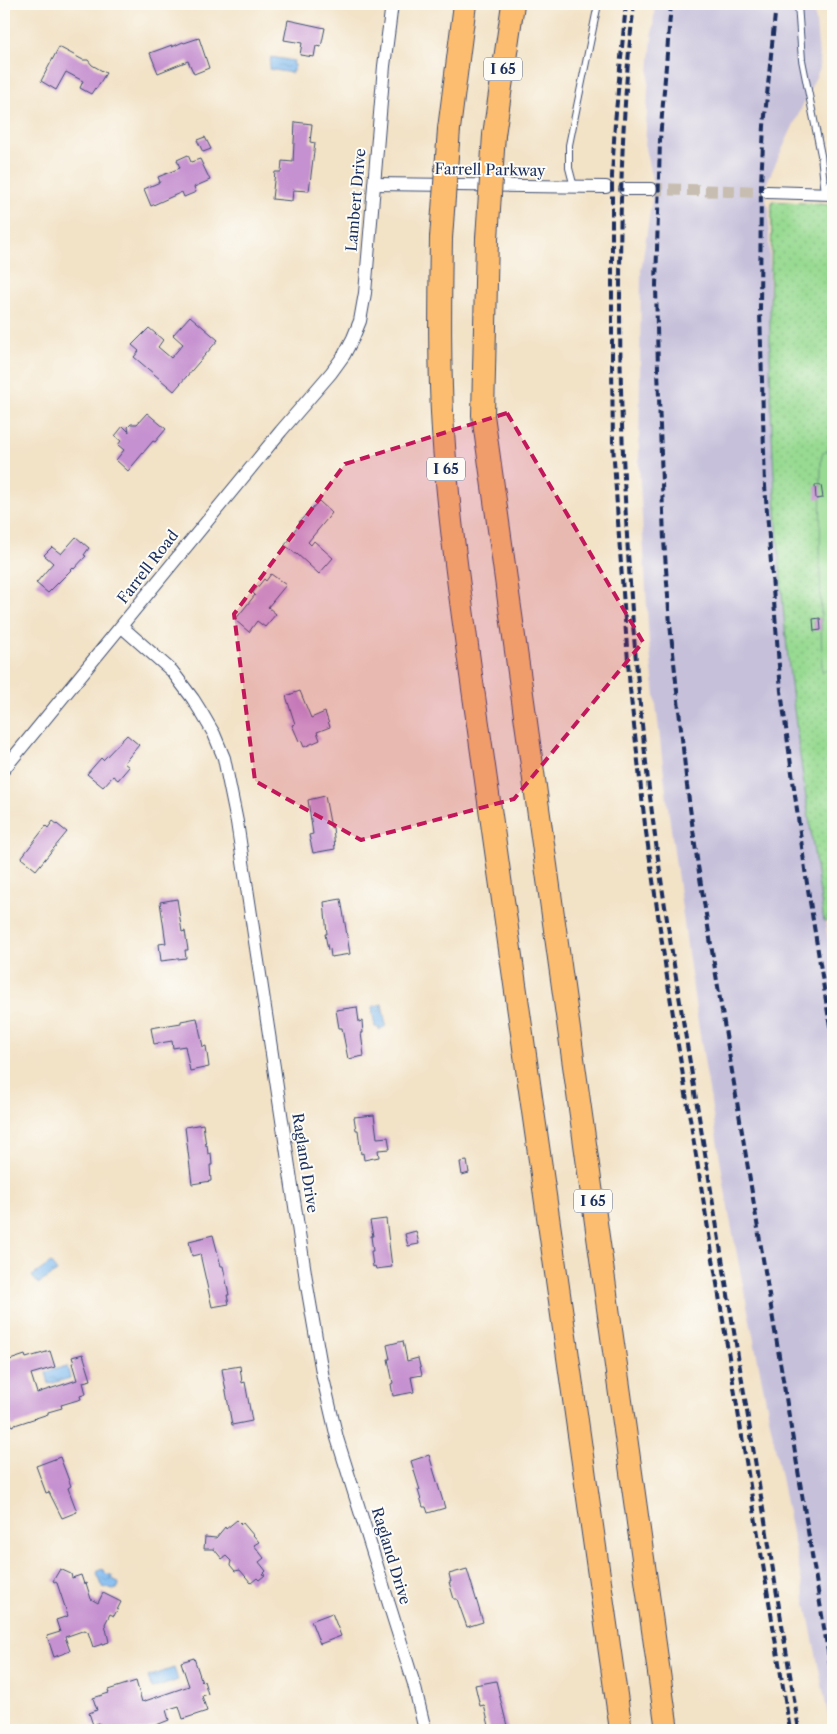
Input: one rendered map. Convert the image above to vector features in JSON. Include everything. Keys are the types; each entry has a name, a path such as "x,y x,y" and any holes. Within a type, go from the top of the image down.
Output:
{"highway":[{"name":"I 65","path":"464,4 449,129 441,238 440,332 443,430 456,558 621,1730"},
{"name":"I 65","path":"513,4 494,135 487,238 483,415 667,1730"}],"street":[{"name":"Lambert Drive","path":"320,387 344,355 360,321 365,293 384,66 392,4"},
{"name":"Farrell Parkway","path":"374,184 606,187"},
{"path":"624,189 651,189"},
{"path":"767,192 828,194"},
{"name":"Farrell Road","path":"4,768 122,627 200,528 320,387"},
{"name":"Ragland Drive","path":"122,627 162,661 194,699 214,734 228,771 306,1276 325,1386 337,1438 414,1684 425,1730"}],"lane":[{"path":"574,187 569,168 569,145 598,4"},
{"path":"798,4 802,60 828,194"},
{"path":"828,194 833,175"}],"highlighted area":[{"path":"507,413 643,642 514,799 361,840 255,781 234,614 345,464"}],"shaded area":[{"path":"655,4 813,4 816,22 820,68 767,182 766,201 769,208 770,357 819,884 833,972 833,1730 831,1730 729,1214 696,1010 667,800 649,643 639,464 641,271 652,199 652,180 645,148"}],"green space":[{"path":"772,201 833,205 833,920 824,922 805,794 784,623 774,468 771,385"},
{"path":"826,451 833,451 833,670 822,671 820,568 821,461 822,455"}],"water":[{"path":"271,57 294,61 294,71 292,70 292,73 269,69"},
{"path":"382,1004 386,1026 379,1030 379,1028 375,1027 372,1007"},
{"path":"51,1263 57,1272 38,1284 32,1276"},
{"path":"67,1366 70,1378 49,1384 46,1372"},
{"path":"102,1569 108,1575 112,1575 113,1577 110,1579 118,1582 117,1589 113,1590 102,1587 97,1574"},
{"path":"174,1668 178,1680 152,1689 148,1677"}],"building":[{"path":"288,20 325,28 321,47 316,46 314,57 300,55 302,43 284,40"},
{"path":"199,38 209,68 194,74 188,61 158,73 150,53"},
{"path":"59,47 83,60 88,60 92,65 106,73 91,94 80,88 83,81 66,72 56,90 41,81"},
{"path":"295,122 312,124 310,142 315,143 309,191 293,190 292,201 272,199 275,172 281,172 282,161 293,162"},
{"path":"205,137 211,149 203,152 197,140"},
{"path":"188,155 191,162 200,159 210,180 194,187 196,192 184,197 182,192 151,206 144,189 160,182 158,177 180,168 177,160"},
{"path":"190,316 218,340 174,391 134,357 139,351 132,345 149,328 163,340 158,347 171,358 183,344 173,335"},
{"path":"147,413 166,429 155,442 153,441 128,471 116,460 124,450 118,445 121,441 115,436 123,426 129,432 128,427 131,424 137,424"},
{"path":"815,485 821,485 823,498 816,499"},
{"path":"319,501 332,513 308,542 311,545 314,541 333,558 319,574 285,545 295,533 293,532 299,522"},
{"path":"76,537 89,548 84,555 86,556 48,593 36,583 53,563 44,555 52,547 61,554"},
{"path":"271,574 286,585 268,607 276,614 265,627 257,621 249,632 235,620 255,595 253,593 264,579 266,581"},
{"path":"820,618 821,630 814,631 813,619"},
{"path":"300,691 311,718 325,712 330,727 317,732 320,740 304,747 301,740 299,741 292,725 295,724 286,696"},
{"path":"127,735 139,745 124,763 129,767 118,780 113,776 103,787 87,774 101,758 103,760"},
{"path":"325,796 331,828 333,827 335,849 313,853 309,835 313,834 308,800"},
{"path":"53,821 67,832 36,870 21,858 46,826 48,828"},
{"path":"177,899 182,932 185,931 188,950 185,950 186,958 161,961 159,944 166,943 160,902"},
{"path":"341,899 350,954 331,957 325,934 327,934 324,902"},
{"path":"357,1007 359,1022 362,1021 363,1033 361,1033 364,1056 348,1059 342,1028 339,1028 336,1010"},
{"path":"197,1018 203,1047 206,1046 209,1067 190,1071 185,1046 173,1048 172,1041 154,1044 151,1028"},
{"path":"374,1115 377,1138 388,1137 390,1149 378,1150 379,1157 364,1160 363,1153 361,1154 358,1130 356,1130 354,1117"},
{"path":"203,1124 208,1154 211,1153 211,1181 192,1184 185,1127"},
{"path":"467,1161 469,1173 462,1175 460,1162"},
{"path":"386,1219 392,1267 376,1269 375,1266 373,1267 371,1251 373,1251 371,1236 373,1236 370,1221"},
{"path":"416,1231 419,1244 408,1246 405,1234"},
{"path":"213,1235 221,1266 223,1266 229,1304 212,1307 200,1254 192,1256 189,1241"},
{"path":"403,1341 407,1361 418,1358 422,1375 411,1377 414,1392 393,1396 391,1384 393,1383 387,1345"},
{"path":"50,1351 55,1367 31,1374 37,1393 77,1380 72,1357 83,1354 91,1380 83,1382 86,1394 80,1396 81,1399 61,1405 62,1408 12,1426 7,1410 4,1411 4,1363 25,1355 26,1358"},
{"path":"240,1366 242,1383 245,1382 252,1421 232,1425 222,1369"},
{"path":"429,1455 445,1508 428,1513 426,1507 423,1507 411,1461"},
{"path":"60,1457 71,1486 68,1488 77,1512 62,1518 49,1492 46,1493 36,1466"},
{"path":"237,1520 241,1524 243,1523 259,1542 254,1545 264,1558 259,1562 266,1571 263,1574 265,1575 251,1583 240,1570 235,1571 230,1565 231,1561 226,1556 222,1559 214,1549 204,1549 205,1537 216,1538 225,1527 226,1529"},
{"path":"60,1569 71,1574 72,1578 81,1575 84,1584 86,1583 91,1599 98,1603 103,1593 121,1602 114,1616 110,1614 105,1624 109,1642 93,1647 88,1632 85,1630 65,1637 70,1651 54,1657 47,1636 60,1632 56,1620 68,1616 57,1583 53,1581"},
{"path":"467,1569 483,1622 467,1627 457,1599 454,1599 449,1582 451,1582 449,1574"},
{"path":"332,1613 341,1636 320,1644 311,1621"},
{"path":"194,1658 208,1694 202,1696 207,1711 183,1719 179,1706 166,1710 169,1720 144,1730 101,1730 99,1723 93,1725 89,1713 97,1710 93,1698 109,1693 108,1690 136,1681 142,1702 189,1686 181,1662"},
{"path":"496,1681 508,1730 490,1730 484,1705 480,1706 475,1685"}],"tunnel":[{"path":"651,189 767,192"}],"railway":[{"path":"626,4 612,176 612,364 613,444 630,689 645,825 668,984 790,1730"},
{"path":"634,4 622,152 620,357 626,527 639,697 657,850 671,945 799,1730"},
{"path":"671,4 660,140 656,286 664,540 670,624 687,786 698,866 833,1682"},
{"path":"776,4 764,126 761,183 760,311 765,486 781,691 806,877 833,1044"}]}
